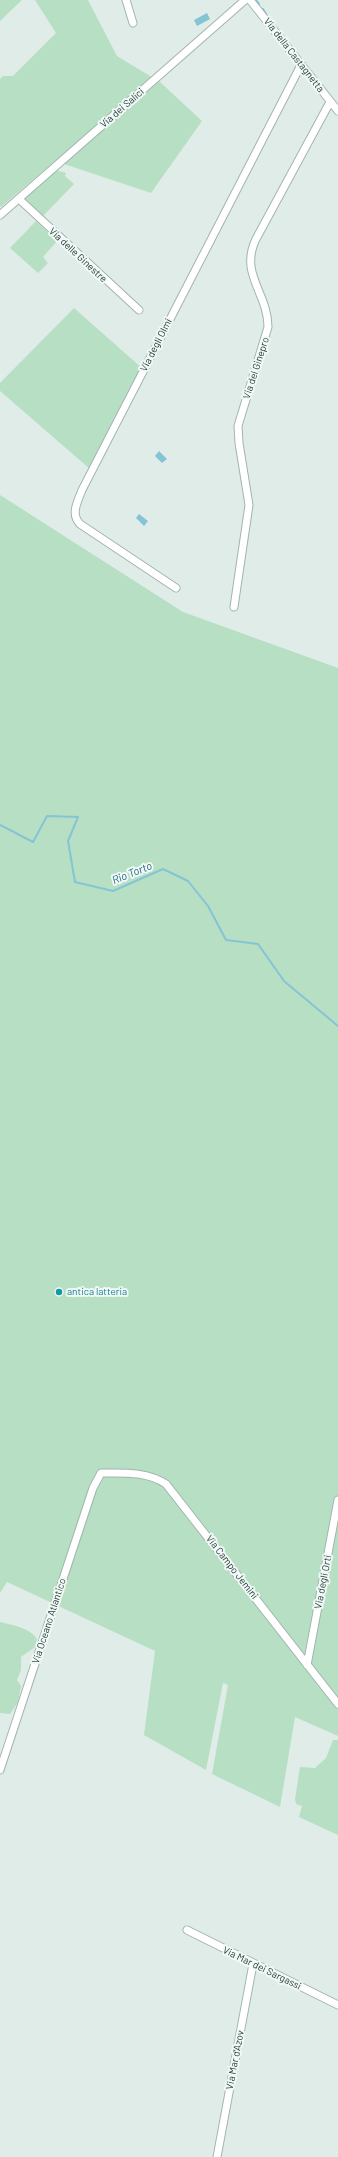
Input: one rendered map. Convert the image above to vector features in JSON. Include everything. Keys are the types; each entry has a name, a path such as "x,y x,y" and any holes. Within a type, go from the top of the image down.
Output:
{"street":[{"path":"126,0 133,23"},
{"name":"Via dei Salici","path":"0,215 245,0"},
{"name":"Via della Castagnetta","path":"250,0 338,111"},
{"name":"Via degli Olmi","path":"176,588 80,524 76,518 75,509 82,490 301,65"},
{"name":"Via del Ginepro","path":"234,607 249,505 239,443 238,426 268,327 266,312 250,270 250,257 256,239 330,102"},
{"name":"Via delle Ginestre","path":"19,199 138,310"},
{"name":"Via Campo Jemini","path":"101,1473 136,1474 153,1477 166,1484 338,1704"},
{"name":"Via Oceano Atlantico","path":"0,1770 95,1483 101,1473"},
{"name":"Via degli Orti","path":"307,1665 338,1500"},
{"name":"Via Mar dei Sargassi","path":"187,1930 338,2005"},
{"name":"Via Mar d'Azov","path":"217,2157 253,1964"}],"green space":[{"path":"0,0 22,0 0,21"},
{"path":"35,0 88,0 117,56 160,82 202,121 151,193 55,161 1,207 0,206 0,79 3,76 13,76 56,33"},
{"path":"56,170 66,173 65,176 74,184 43,216 24,199"},
{"path":"36,221 57,241 43,257 48,263 38,273 10,248"},
{"path":"74,308 143,369 90,469 0,391 0,383"},
{"path":"0,495 183,612 338,668 338,1736 295,1717 280,1807 212,1774 228,1685 223,1683 206,1770 144,1735 155,1651 7,1582 0,1593"},
{"path":"0,1622 26,1630 37,1639 35,1647 21,1657 21,1670 17,1680 21,1686 18,1702 10,1714 0,1713"},
{"path":"333,1740 338,1740 338,1835 299,1817 302,1806 296,1804 295,1799 300,1767 315,1768 326,1758"}],"water":[{"path":"207,13 210,19 197,26 194,20"},
{"path":"159,451 167,459 162,463 155,456"},
{"path":"139,514 148,521 144,526 136,518"}],"waterway":[{"path":"256,0 259,4"},
{"path":"263,9 266,14"},
{"name":"Rio Torto","path":"0,825 33,842 47,816 78,817 68,841 75,882 113,891 163,869 188,881 208,906 226,940 258,944 284,981 338,1026"}],"place":[{"name":"antica latteria","path":"59,1292"}]}
